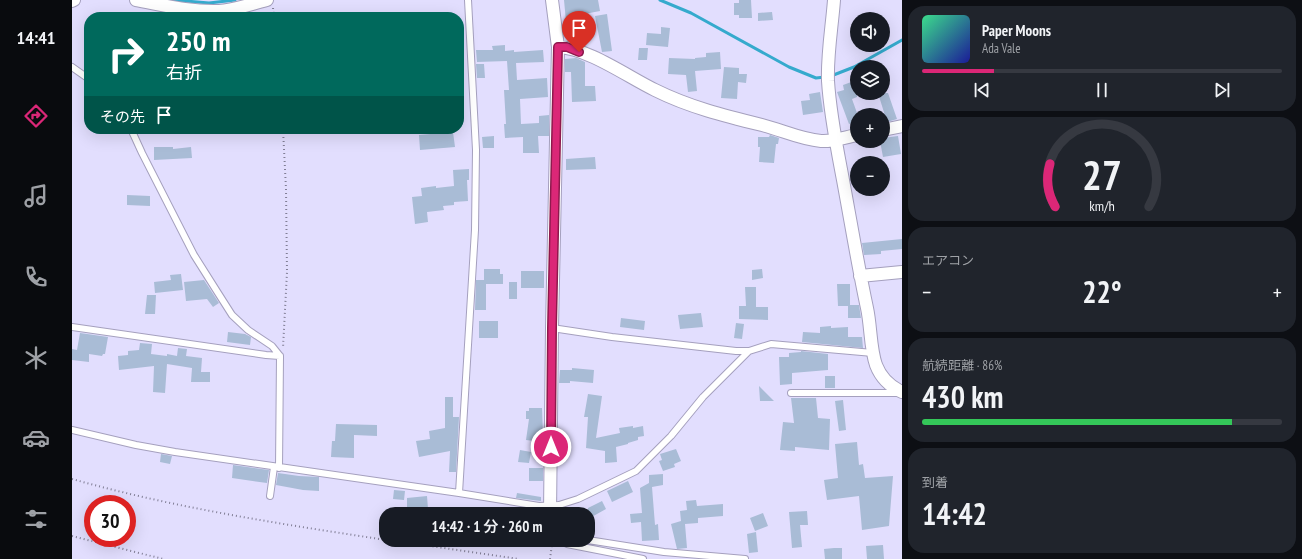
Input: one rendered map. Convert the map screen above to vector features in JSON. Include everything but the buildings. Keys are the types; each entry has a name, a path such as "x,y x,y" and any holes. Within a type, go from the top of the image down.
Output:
{"street":[{"path":"136,0 177,8 203,11 220,11 267,0"},
{"path":"550,507 558,47 552,0"},
{"path":"834,0 828,66 828,83 836,139 870,324 873,353 876,365 886,382 902,393"},
{"path":"558,47 567,47 590,56 655,91 691,106 713,113 802,138 822,141 850,136"},
{"path":"890,129 902,126"},
{"path":"860,276 902,272"}],"lane":[{"path":"458,493 475,230 476,150 468,0"},
{"path":"72,67 84,75"},
{"path":"133,134 194,255 232,315 248,330 272,346 280,356 276,467 270,496"},
{"path":"72,327 280,356"},
{"path":"552,328 612,337 736,351 749,351 771,344 873,353"},
{"path":"557,507 578,499 636,471 671,436 703,398 749,351"},
{"path":"791,393 902,393"},
{"path":"72,430 136,445 175,452 458,493 542,507"},
{"path":"595,541 664,552 745,559"},
{"path":"582,547 643,559"}],"path":[{"path":"280,356 283,351 287,272 286,189 283,134"},
{"path":"72,479 171,503 269,523 379,539"},
{"path":"72,536 163,559"},
{"path":"436,547 519,559"},
{"path":"550,559 551,547"}],"waterway":[{"path":"174,0 209,3 235,0"},
{"path":"660,0 691,13 789,67 816,78 825,77"},
{"path":"831,76 854,67 902,40"}],"route":[{"path":"551,447 558,47 567,47 579,52"}]}
